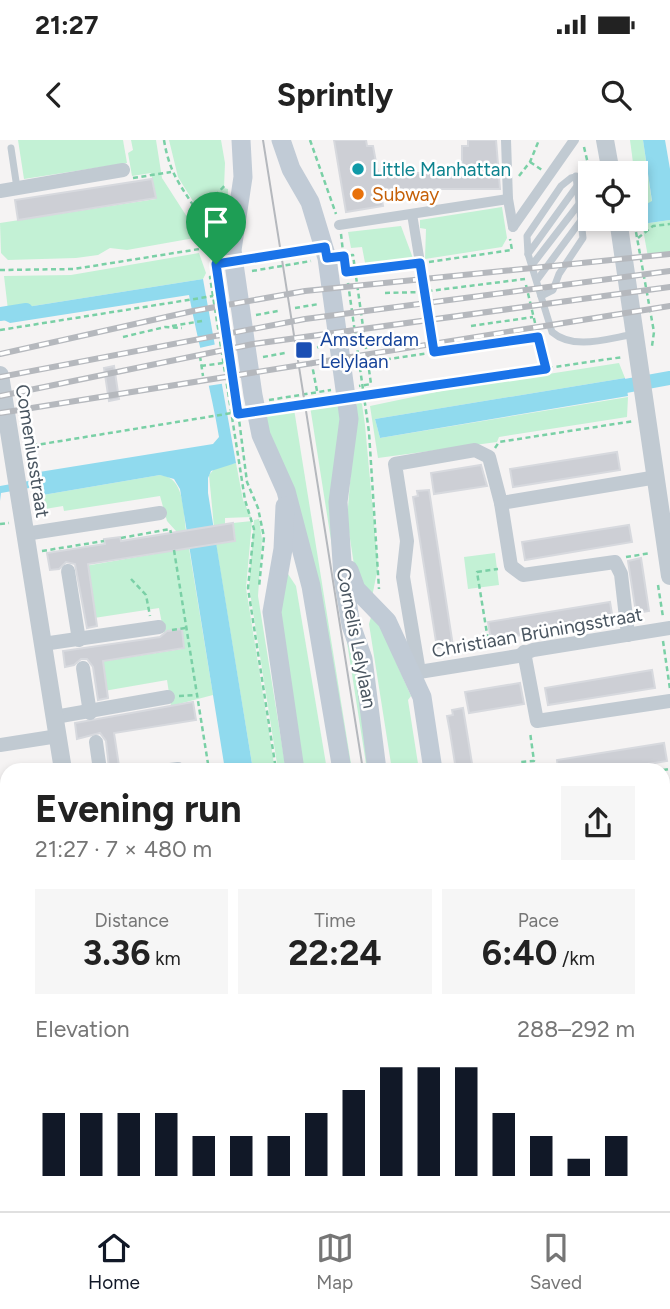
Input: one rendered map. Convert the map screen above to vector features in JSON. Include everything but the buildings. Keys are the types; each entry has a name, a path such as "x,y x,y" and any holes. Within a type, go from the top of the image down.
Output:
{"main road":[{"name":"Cornelis Lelylaan","path":"241,140 243,177 226,269 249,406 286,491 316,610 341,763"},
{"name":"Cornelis Lelylaan","path":"281,140 291,169 334,251 355,391 338,502 341,546 349,614 363,659 376,763"},
{"path":"286,491 283,549 272,612 294,763"},
{"path":"341,546 352,581 387,621 416,676 422,697 432,763"}],"street":[{"path":"506,140 508,199 513,227"},
{"path":"513,227 574,140"},
{"path":"605,140 609,161"},
{"path":"0,191 123,170"},
{"path":"339,225 508,199"},
{"path":"412,214 420,263"},
{"path":"627,231 632,237 636,334 647,360 646,397 657,477 667,520 670,576"},
{"name":"Comeniusstraat","path":"0,375 62,763"},
{"path":"416,676 402,577 407,541 395,464 475,450 489,457 501,503 511,566 523,575 615,562 621,574 628,635"},
{"path":"501,503 657,477"},
{"name":"Comeniusstraat","path":"25,534 160,513"},
{"path":"68,571 79,639"},
{"path":"43,644 155,628"},
{"name":"Christiaan Brüningsstraat","path":"416,676 524,652 670,628"},
{"path":"524,652 537,721 670,701"},
{"path":"83,668 90,713"},
{"path":"55,717 90,713 167,697"},
{"path":"0,745 58,736"},
{"path":"96,742 99,763"}],"lane":[{"path":"11,148 17,188"},
{"path":"578,195 576,176 561,186 530,229 526,244 552,332 562,341 574,343 636,334"},
{"path":"528,254 577,186"},
{"path":"531,265 578,205"},
{"path":"537,280 578,224"},
{"path":"541,296 554,290 559,274 583,238 583,231"}],"path":[{"path":"164,140 171,172 198,215 212,247 226,269 226,325"},
{"path":"310,140 339,225 334,251 346,272 355,391 372,464"},
{"path":"507,183 519,176 530,162 539,140"},
{"path":"583,140 588,161"},
{"path":"123,170 131,178 171,172"},
{"path":"198,215 226,184"},
{"path":"647,360 654,332 632,237 653,226 670,224"},
{"path":"346,272 512,250 509,231 513,227"},
{"path":"513,227 517,250"},
{"path":"0,270 74,268 212,247"},
{"path":"226,269 334,251"},
{"path":"249,406 317,392 355,391 371,384 353,255 334,251 226,269 210,277 230,413 246,499 253,520 248,588 275,763"},
{"path":"420,263 434,352"},
{"path":"522,269 546,369"},
{"path":"385,293 425,292 525,279"},
{"path":"0,330 211,297"},
{"path":"295,308 322,304"},
{"path":"253,315 278,311"},
{"path":"471,326 533,317"},
{"path":"123,337 202,321"},
{"path":"165,327 183,328"},
{"path":"368,362 538,337"},
{"path":"317,392 309,349 323,346"},
{"path":"256,358 285,353"},
{"path":"200,356 203,376"},
{"path":"231,406 249,406 626,357"},
{"path":"201,366 231,362 233,373"},
{"path":"234,383 249,406"},
{"path":"13,453 137,427 230,413"},
{"path":"489,457 499,442 649,419"},
{"path":"136,420 137,427"},
{"path":"121,538 170,529 171,533"},
{"path":"29,553 104,541"},
{"path":"174,550 208,763"},
{"path":"615,562 622,558 654,553"},
{"path":"498,659 496,645 489,646 477,572 511,566"},
{"path":"131,579 146,595 155,628"},
{"path":"521,763 534,761 529,722 537,721"}],"green space":[{"path":"18,140 123,140 127,163 24,179"},
{"path":"131,140 156,140 162,178 200,237 127,250 110,248 98,255 76,258 8,260 1,253 0,223 156,199 151,173 132,176 128,153 133,150"},
{"path":"169,140 221,140 225,163 224,188 228,189 226,259 220,258 209,227 178,177"},
{"path":"630,140 643,140 646,161 633,161"},
{"path":"648,174 652,202 648,204"},
{"path":"502,207 507,238 502,247 425,259 426,229 420,228 420,220"},
{"path":"670,220 670,255 648,257 643,231 648,231 648,223"},
{"path":"401,226 414,261 366,268 362,247 351,248 348,232"},
{"path":"199,253 206,273 203,279 8,310 4,276 71,275"},
{"path":"619,363 625,378 375,419 380,438 628,397 627,417 499,437 497,442 378,458 370,406 446,390"},
{"path":"357,399 362,404 365,425 378,567 372,597 356,578 347,519"},
{"path":"340,402 351,639 369,763 366,763 310,406"},
{"path":"294,409 351,763 347,763 264,414"},
{"path":"236,463 243,500 251,517 225,518 225,525 214,527 209,475 216,467"},
{"path":"160,475 168,477 178,488 186,531 176,531 167,521 160,496 64,511 63,506 39,510 37,496"},
{"path":"259,519 262,539 258,596 285,763 277,763 249,586 254,520"},
{"path":"252,521 246,588 274,763 252,763 216,544 235,541 233,523"},
{"path":"189,548 213,695 171,706 167,680 104,691 99,662 182,649 179,632 164,634 159,608 94,618 85,566"},
{"path":"495,553 499,585 468,589 464,557"},
{"path":"286,571 296,586 326,763 299,763 277,624"},
{"path":"373,610 411,696 408,700 418,763 391,763 369,624"}],"water":[{"path":"643,140 665,140 670,169 670,220 648,223 648,203 652,201"},
{"path":"203,279 236,463 211,471 208,493 252,763 224,763 180,489 174,479 160,475 37,496 35,487 1,493 0,501 0,486 34,480 33,473 213,444 219,437 189,295 10,323 0,318 9,317 8,310"},
{"path":"625,378 628,396 380,438 375,419"}],"pier":[{"path":"217,344 227,383 207,386 195,349"}],"waterway":[{"path":"0,314 26,310"},
{"path":"609,389 670,378"}],"tram line":[{"path":"263,140 362,763"}],"railway":[{"path":"0,354 193,311 305,291 670,254"},
{"path":"0,377 305,319 670,271"},
{"path":"0,396 253,344 670,287"},
{"path":"0,413 670,306"}],"place":[{"name":"Little Manhattan","path":"358,169"},
{"name":"Subway","path":"358,194"},
{"name":"Amsterdam Lelylaan","path":"304,350"}],"route":[{"path":"325,247 327,258 344,256 346,272 420,263 434,352 538,337 546,369 238,414 216,264 325,247"}]}
